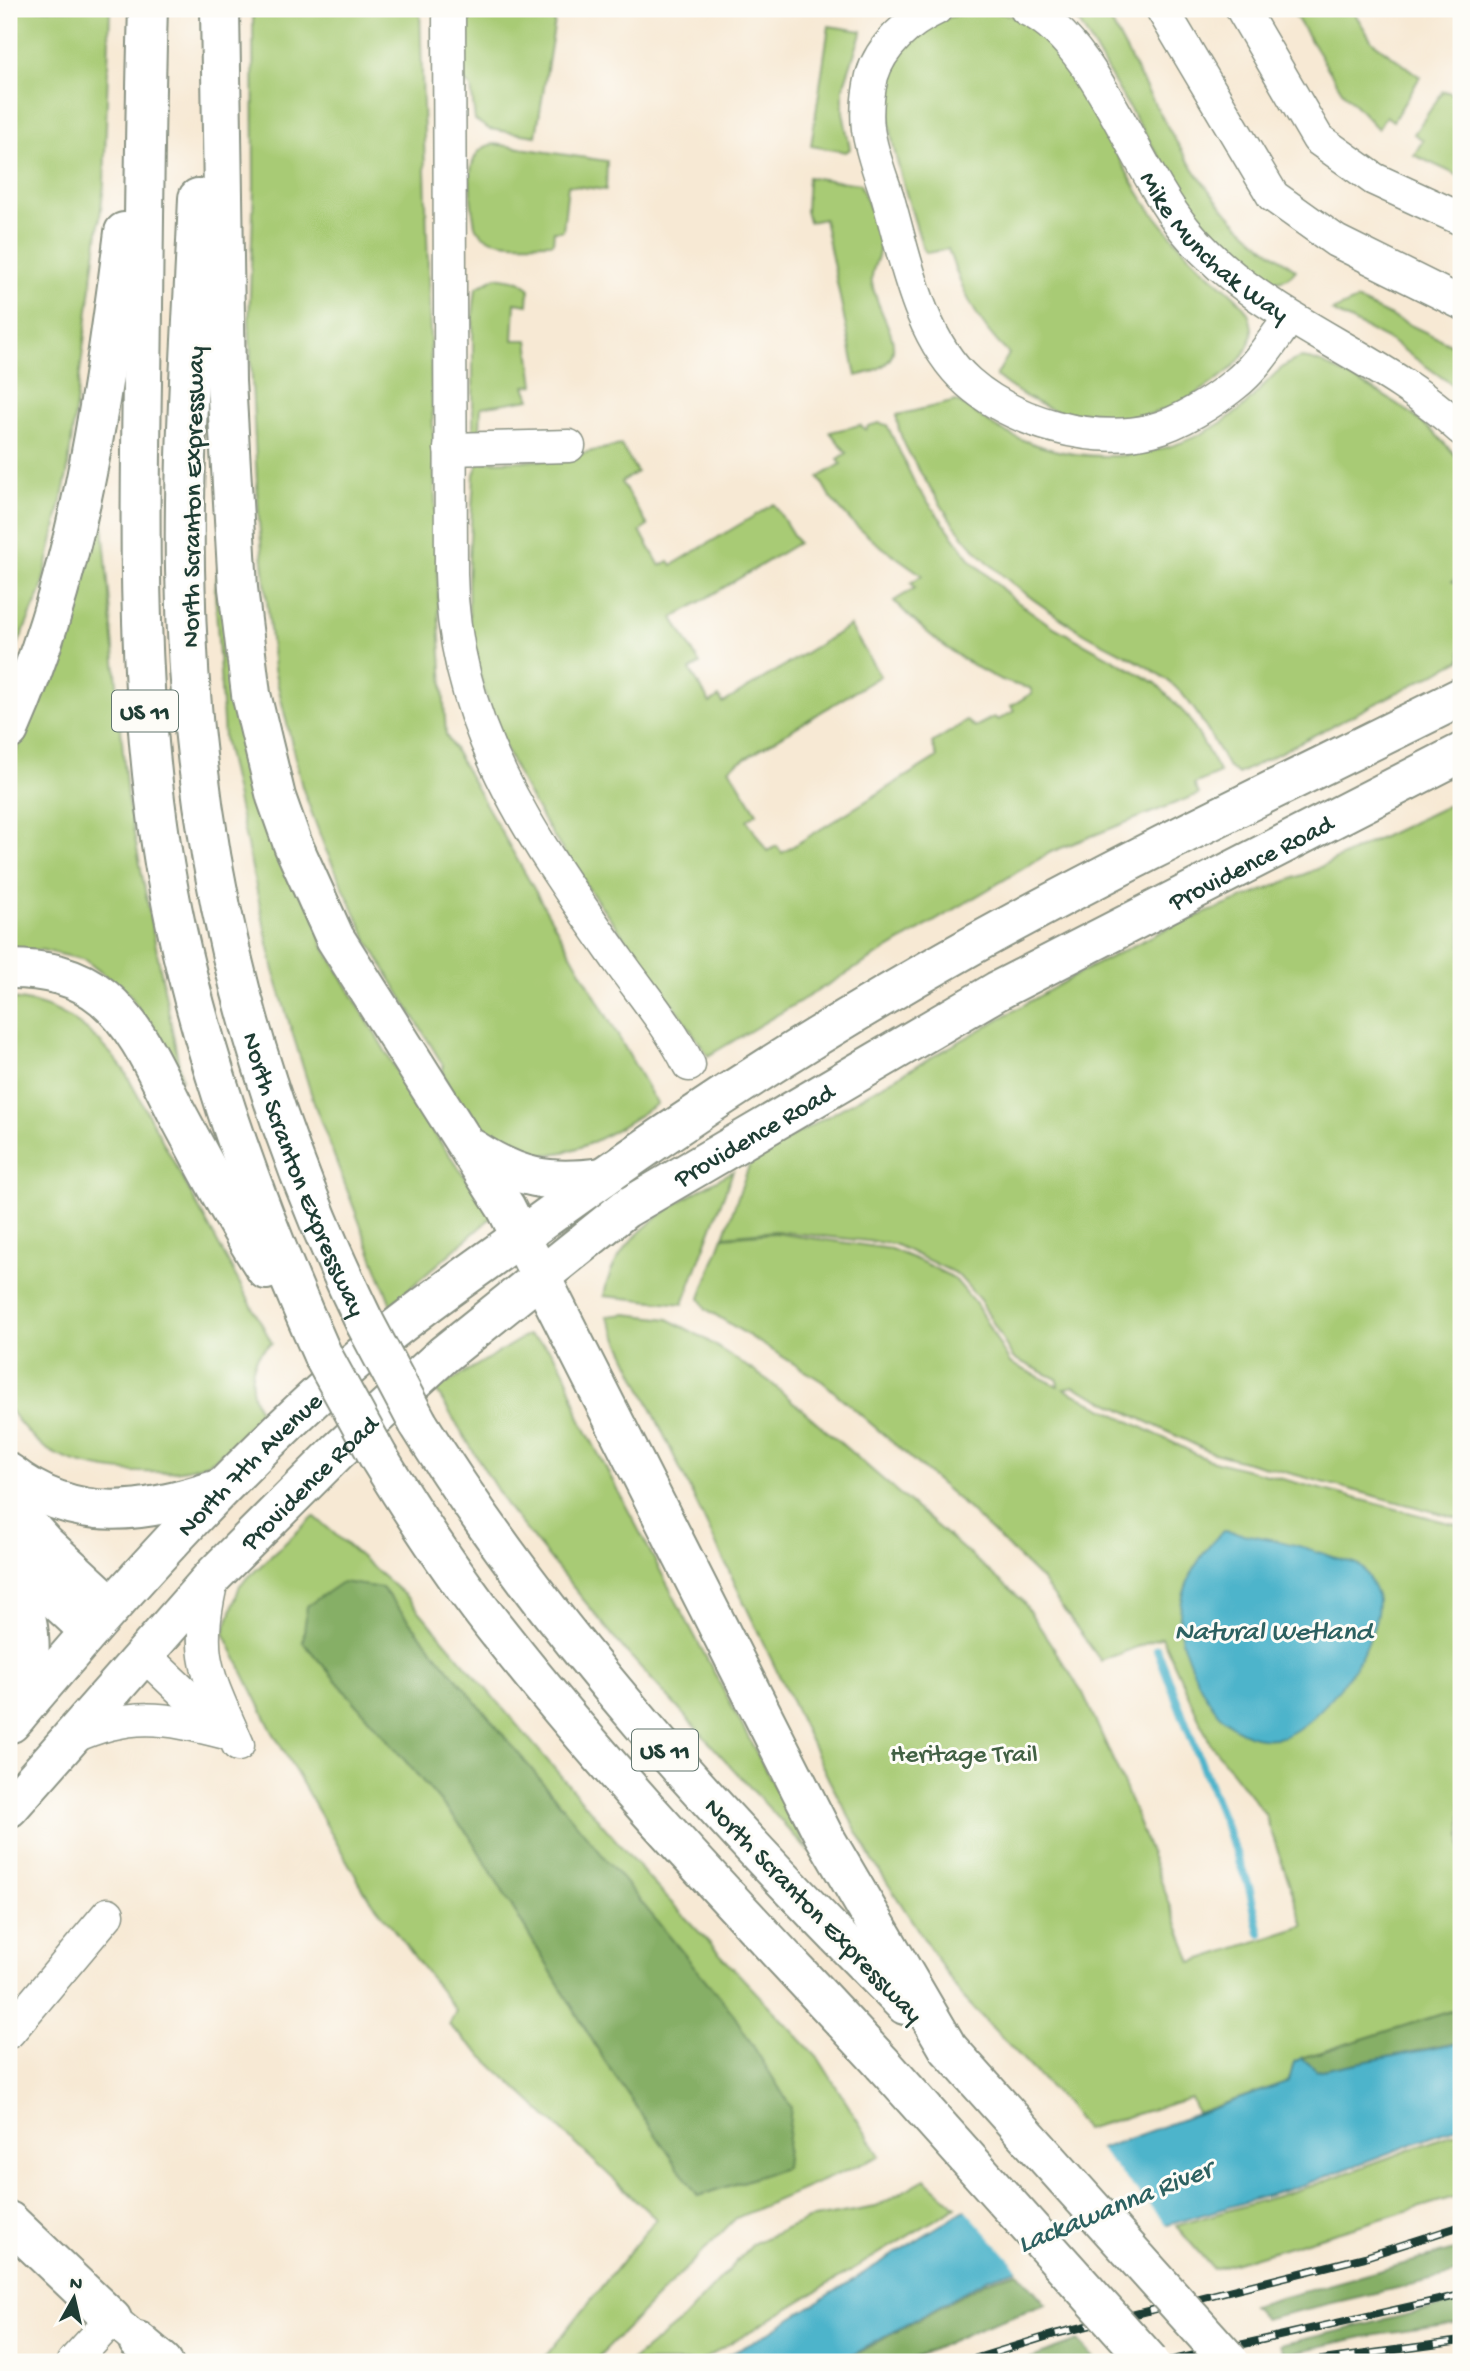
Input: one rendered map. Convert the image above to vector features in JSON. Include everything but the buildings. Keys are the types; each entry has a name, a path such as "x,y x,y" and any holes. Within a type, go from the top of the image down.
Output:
{"main road":[{"name":"North Scranton Expressway","path":"206,9 185,567 191,707 200,788 220,914 255,1049 300,1181 365,1323 418,1423 498,1546 589,1662 810,1909 948,2048 1230,2362"},
{"path":"220,9 226,369 234,532 243,640 257,721 276,797 335,938 469,1146 521,1236 823,1834 948,2048"},
{"name":"North Scranton Expressway","path":"148,24 139,567 145,711 153,782 175,923 211,1062 256,1198 323,1356 379,1458 456,1576 549,1695 1150,2362"},
{"path":"9,730 44,642 73,540 108,339 148,24"},
{"name":"Providence Road","path":"521,1236 603,1177 772,1064 972,946 1068,894 1461,697"},
{"name":"Providence Road","path":"143,1654 213,1576 391,1402 540,1275 625,1209 666,1182 997,991 1461,753"},
{"path":"9,970 46,971 67,976 104,998 119,1013 144,1049 228,1209 323,1356"},
{"path":"469,1146 496,1164 527,1177 570,1182 603,1177"},
{"name":"North 7th Avenue","path":"13,1721 100,1618 221,1488 355,1361 423,1307 521,1236"},
{"path":"9,1473 50,1497 105,1510 152,1508 221,1488"},
{"path":"9,1504 45,1544 100,1618"},
{"path":"9,1556 100,1618 143,1654 9,1808"},
{"path":"9,1569 26,1610 30,1631 29,1671 13,1721"},
{"path":"9,2221 138,2341"}],"street":[{"path":"449,9 450,449 452,603 457,642 481,733 512,800 550,863 689,1065"},
{"path":"936,9 906,27 879,60 869,92 868,130 902,246 929,324 953,365 970,383 1010,409 1059,427 1112,433 1154,430 1193,412 1235,384 1256,363 1289,319"},
{"name":"Mike Munchak Way","path":"1026,9 1052,25 1076,50 1154,186 1193,240 1215,262 1289,319 1415,389 1461,429"},
{"path":"1162,9 1273,196 1336,241 1461,303"},
{"path":"1242,9 1318,139 1374,179 1461,219"},
{"path":"450,449 569,446"},
{"path":"213,1576 202,1628 204,1660 232,1739"},
{"path":"143,1654 232,1739"},
{"path":"69,1738 111,1722 143,1717 178,1720 232,1739"},
{"path":"9,2032 108,1913"},
{"path":"74,2362 138,2341"}],"green space":[{"path":"9,9 110,9 104,185 67,475 41,591 9,665"},
{"path":"253,9 420,9 439,622 446,735 657,1104 598,1140 567,1151 532,1155 530,1159 509,1153 484,1135 455,1101 444,1076 443,1065 369,943 325,848 302,787 274,669 259,522 249,321 254,186"},
{"path":"461,9 557,9 536,136 489,129 475,120 471,87 462,79"},
{"path":"1063,9 1104,9 1168,128 1205,185 1249,234 1296,270 1273,280 1244,265 1211,230 1144,132 1080,24"},
{"path":"1291,9 1352,9 1372,41 1420,77 1393,121 1386,116 1378,129 1342,91"},
{"path":"979,10 1025,21 1044,36 1078,82 1138,192 1153,213 1184,250 1237,299 1248,313 1252,328 1246,350 1224,375 1191,397 1163,410 1135,418 1107,420 1078,417 1051,409 1023,395 996,376 1009,354 988,331 972,306 948,249 927,253 923,249 892,140 888,104 892,72 907,44 935,23"},
{"path":"829,26 862,31 843,88 843,112 850,149 846,152 811,146"},
{"path":"1443,91 1461,95 1461,177 1414,155 1423,140 1414,134"},
{"path":"494,144 607,161 606,190 568,185 563,231 554,231 553,243 510,243 488,238 480,233 475,225 470,177 476,155 483,148"},
{"path":"808,177 860,184 877,226 880,244 872,283 888,326 893,351 888,361 877,370 856,376 824,219 809,222 806,211"},
{"path":"496,277 519,281 529,288 528,305 515,303 513,340 528,340 534,385 525,386 530,399 481,407 480,429 487,442 484,445 473,432 473,314 476,288"},
{"path":"1357,300 1461,349 1461,391 1391,341 1332,311"},
{"path":"1301,358 1324,364 1394,402 1423,423 1461,462 1461,575 1452,581 1455,583 1461,578 1461,660 1238,774 1228,767 1186,698 1167,680 1062,620 1029,597 983,557 952,522 918,468 903,441 897,415 956,401 995,427 1030,443 1091,456 1122,456 1152,451 1210,429 1237,412 1283,367"},
{"path":"879,423 887,425 916,486 972,561 1012,598 1050,625 1156,683 1189,718 1220,773 1194,784 1199,794 1051,852 708,1056 566,856 534,804 506,750 485,693 471,633 468,574 474,474 479,462 551,460 621,445 637,472 621,482 648,526 640,531 660,566 669,561 672,565 774,504 798,543 673,618 700,664 690,670 710,703 719,697 723,703 850,626 880,676 729,768 757,813 747,820 767,851 777,846 782,853 937,757 932,743 967,721 975,727 994,717 998,720 1014,711 1011,706 1032,693 1030,688 993,676 956,655 907,614 894,601 915,588 911,583 922,575 875,542 831,499 819,477 841,464 838,459 847,453 830,432 860,425 866,430 868,426"},
{"path":"100,491 127,797 182,1081 130,995 85,960 42,950 9,950 9,771 85,570"},
{"path":"218,568 323,945 431,1129 493,1216 391,1305 315,1106 276,980 224,738 215,591"},
{"name":"Heritage Trail","path":"1461,799 1461,1519 1210,1452 1073,1386 1064,1389 1206,1459 1461,1526 1461,2008 1302,2058 1294,2062 1289,2081 1197,2113 1191,2098 1085,2129 1067,2105 960,1994 873,1861 829,1780 607,1316 626,1314 668,1319 702,1337 769,1381 1022,1600 1083,1693 1125,1787 1192,1962 1304,1926 1265,1814 1210,1743 1162,1637 1101,1661 1041,1579 961,1502 823,1382 706,1309 700,1298 723,1237 775,1233 891,1249 954,1278 976,1304 1010,1363 1058,1386 1057,1379 1013,1358 980,1300 957,1274 894,1244 775,1231 724,1236 751,1160 1087,969 1170,927 1310,872"},
{"path":"9,999 27,1001 60,1012 88,1031 124,1070 272,1343 258,1356 252,1374 253,1393 260,1411 232,1445 212,1461 174,1471 151,1472 80,1463 45,1448 9,1409"},
{"path":"733,1171 683,1304 604,1296 610,1274 621,1254 636,1236 673,1206"},
{"path":"527,1335 549,1350 563,1370 580,1419 809,1852 623,1648 508,1508 436,1390"},
{"path":"314,1516 409,1599 650,1880 819,2059 880,2156 736,2218 593,2362 541,2362 656,2219 449,2025 456,2011 365,1892 271,1729 224,1633 240,1585","holes":["382,1588 518,1755 606,2063 469,1835 303,1642"]},
{"path":"342,1582 382,1588 732,2012 791,2107 785,2168 698,2196 606,2063 469,1835 303,1642 307,1606"},
{"path":"1461,2008 1461,2042 1317,2071 1302,2058"},
{"path":"1461,2131 1461,2195 1213,2269 1176,2226 1311,2186"},
{"path":"925,2179 956,2207 699,2362 630,2362 682,2320 754,2243 808,2219 876,2207"},
{"path":"1461,2248 1461,2273 1264,2319 1252,2306"},
{"path":"1018,2272 1046,2304 982,2327 905,2362 843,2362 987,2281"},
{"path":"1461,2302 1461,2323 1363,2337 1286,2354 1280,2345"},
{"path":"1078,2341 1098,2362 1021,2362"}],"water":[{"name":"Natural Wetland","path":"1223,1531 1280,1541 1356,1564 1366,1573 1377,1596 1375,1623 1367,1646 1355,1667 1321,1709 1285,1736 1258,1738 1228,1723 1206,1697 1185,1650 1180,1617 1186,1586 1202,1556"},
{"name":"Lackawanna River","path":"1461,2043 1461,2126 1303,2185 988,2278 840,2362 715,2362 752,2343 992,2193 1075,2158 1289,2081 1294,2062 1302,2058 1317,2071"}],"pier":[{"path":"1097,2147 1170,2228 1021,2272 963,2207 1038,2164"}],"waterway":[{"path":"1157,1649 1249,1887 1260,1933"}],"railway":[{"path":"964,2362 1055,2334 1365,2257 1461,2226"},
{"path":"1164,2362 1461,2295"},
{"path":"1308,2362 1461,2341"}]}
